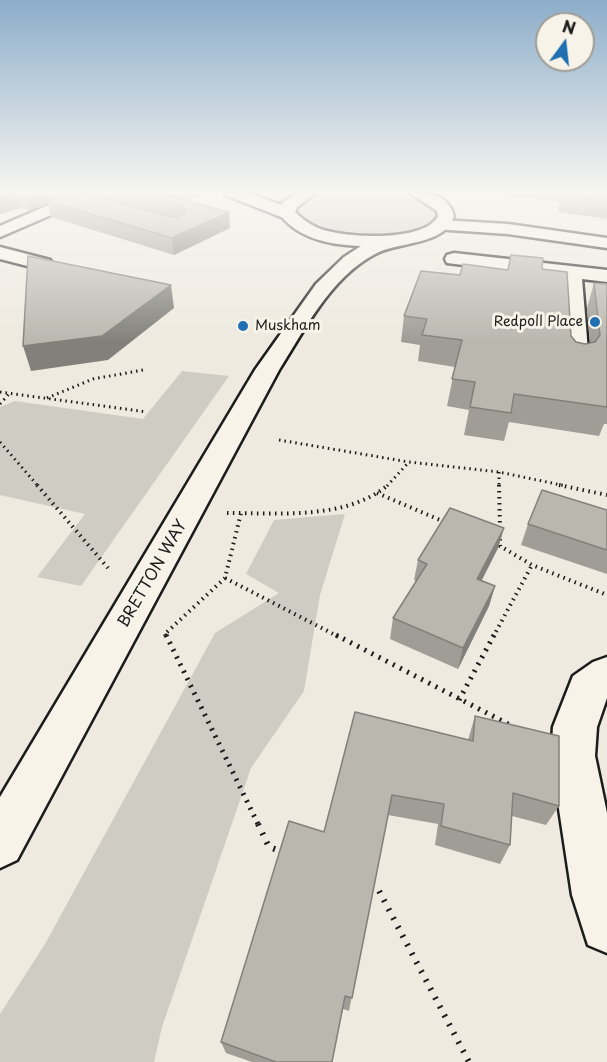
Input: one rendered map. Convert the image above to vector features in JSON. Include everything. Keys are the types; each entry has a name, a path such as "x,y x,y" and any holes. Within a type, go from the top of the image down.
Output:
{"street":[{"name":"BRETTON WAY","path":"310,306 327,264 322,243"},
{"name":"BRETTON WAY","path":"0,843 267,370 310,306 346,265 365,251 392,243"},
{"path":"0,253 43,264"},
{"path":"454,259 607,276"},
{"path":"572,272 577,362"},
{"path":"607,674 588,689 575,727 573,756 598,895 607,926"}],"path":[{"path":"47,398 66,386 92,377 142,370"},
{"path":"0,392 147,411"},
{"path":"0,404 9,393"},
{"path":"279,440 409,462 499,472 607,495"},
{"path":"0,442 108,568"},
{"path":"222,513 313,512 354,504 385,488 409,462"},
{"path":"499,472 500,546"},
{"path":"376,493 448,524"},
{"path":"103,662 165,634 225,578 241,513"},
{"path":"490,542 532,565 607,595"},
{"path":"459,700 532,565"},
{"path":"225,578 459,700 573,756"},
{"path":"165,634 269,847 291,855"},
{"path":"366,883 377,887 469,1062"}],"shaded area":[{"path":"182,371 229,376 81,586 37,577 85,514 0,495 0,407 15,401 143,419"},
{"path":"345,514 320,595 304,691 251,768 162,1027 154,1062 0,1062 0,1014 45,944 215,633 279,593 246,574 274,520"}],"building":[{"path":"511,255 543,258 542,269 567,272 571,336 576,342 585,344 595,342 600,335 594,283 607,284 607,407 514,394 511,413 470,407 475,382 452,379 462,340 422,335 427,319 404,316 421,271 460,275 463,264 508,270"},
{"path":"28,256 171,285 102,336 23,346"},
{"path":"542,490 607,510 607,550 528,524"},
{"path":"450,508 504,528 477,579 495,586 463,648 393,618 427,564 418,560"},
{"path":"355,712 473,741 475,716 559,736 559,806 513,793 510,845 441,826 444,804 392,795 352,998 345,996 332,1062 276,1062 221,1042 289,821 324,832"}],"place":[{"name":"Redpoll Place","path":"595,322"},
{"name":"Muskham","path":"243,326"}]}
